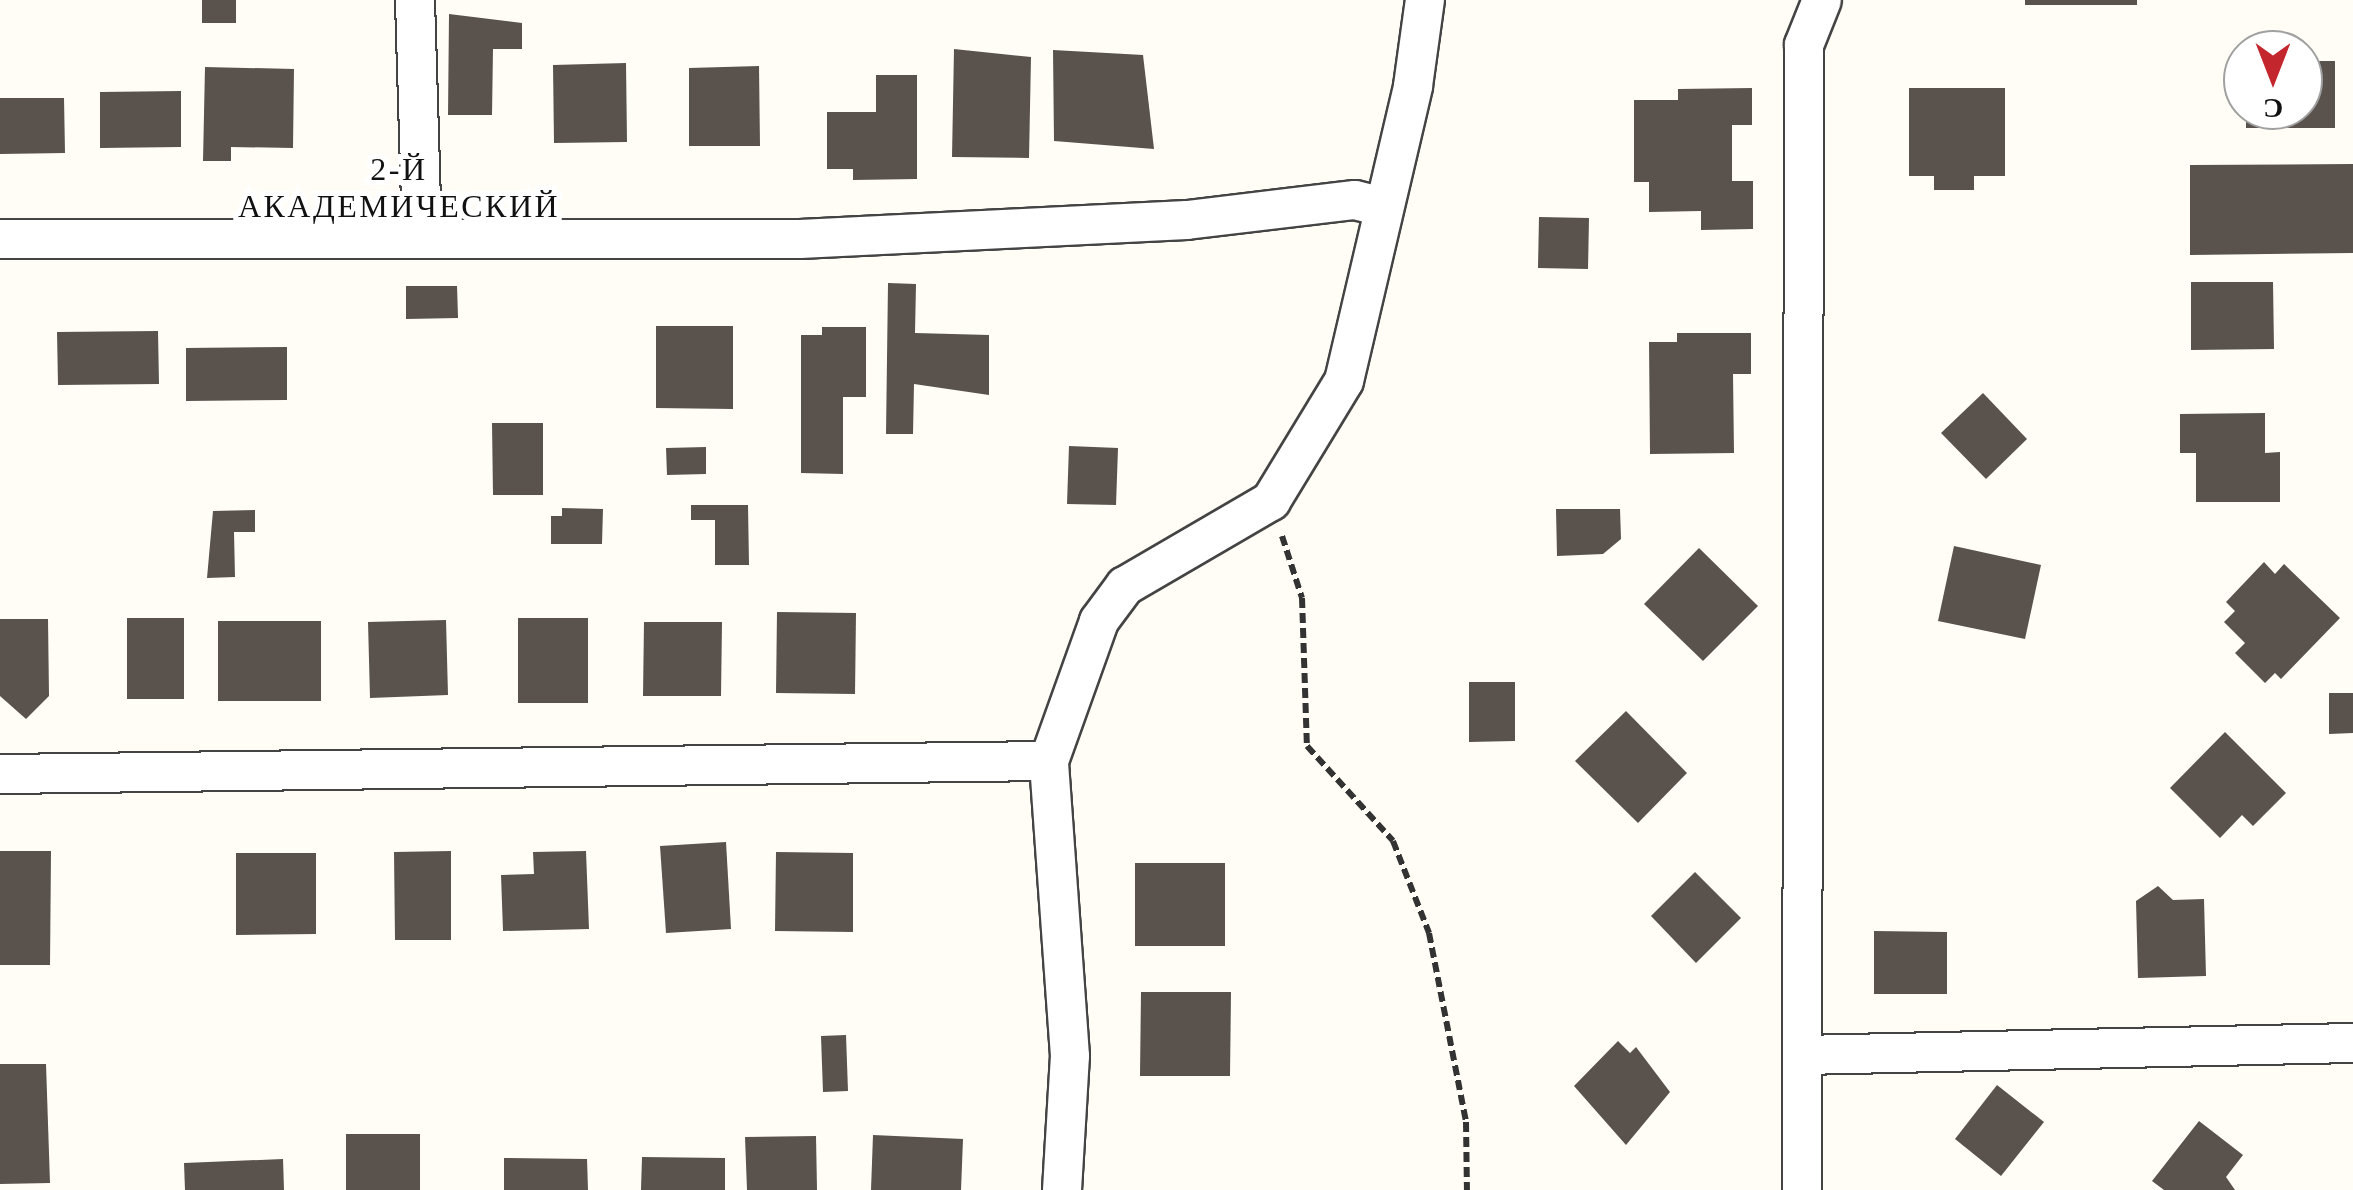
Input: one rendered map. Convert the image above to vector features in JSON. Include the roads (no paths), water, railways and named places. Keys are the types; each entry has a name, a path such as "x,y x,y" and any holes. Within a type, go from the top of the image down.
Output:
{"street":[{"path":"414,0 422,239"},
{"path":"1062,1190 1070,1056 1050,761 1100,621 1125,586 1271,501 1344,382 1425,0"},
{"path":"1802,1190 1804,45 1822,0"},
{"path":"0,239 800,239 1187,220 1355,200 1383,207"},
{"path":"0,774 1050,761"},
{"path":"1802,1054 2353,1043"}],"district":[{"name":"2-Й АКАДЕМИЧЕСКИЙ","path":"399,188"}]}
